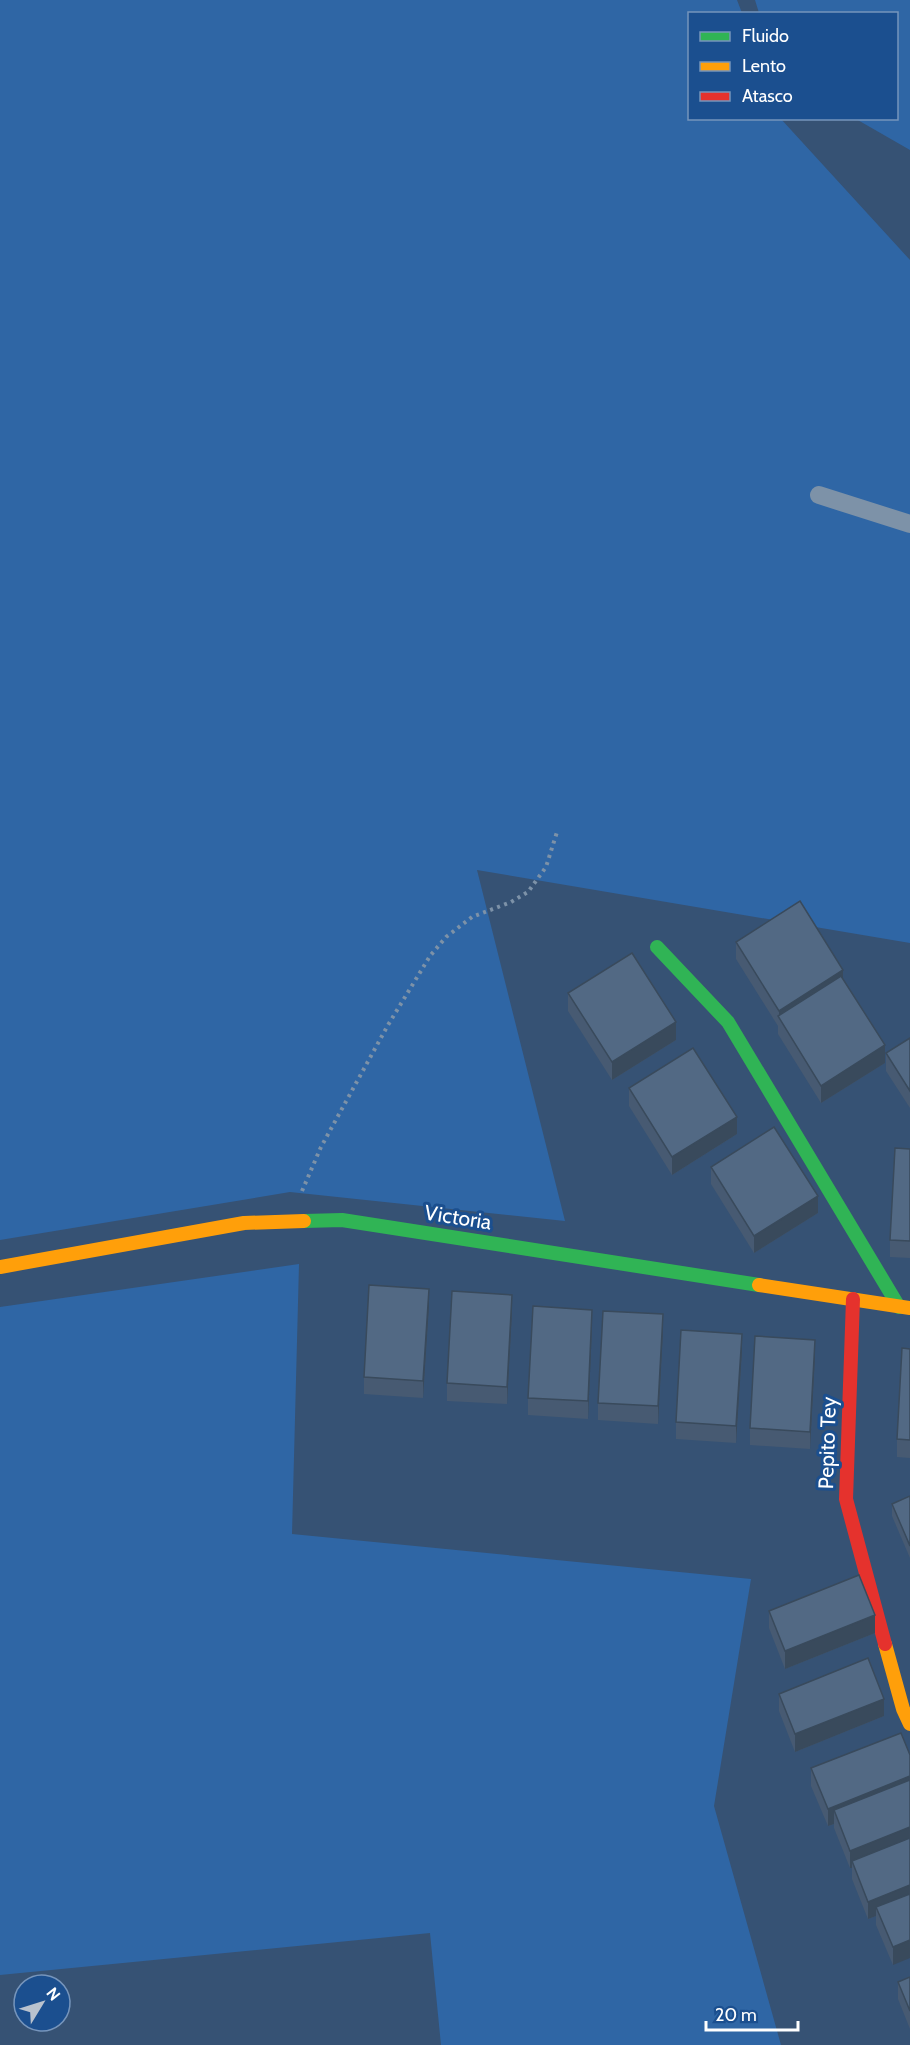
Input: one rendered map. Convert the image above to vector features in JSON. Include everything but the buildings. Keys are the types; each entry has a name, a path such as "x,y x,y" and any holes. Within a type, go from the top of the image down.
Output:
{"main road":[{"path":"657,948 728,1022 904,1308"},
{"name":"Victoria","path":"0,1267 244,1223 342,1220 904,1308"},
{"name":"Pepito Tey","path":"853,1299 846,1498 903,1709 910,1724"}],"lane":[{"path":"819,495 910,524"}],"path":[{"path":"288,1222 321,1147 388,1025 430,956 446,937 472,917 511,902 528,892 546,867 557,832"}],"shaded area":[{"path":"0,0 737,0 742,12 688,12 688,120 782,120 910,260 910,943 477,870 565,1221 290,1192 0,1240"},
{"path":"755,0 910,0 910,150 858,120 898,120 898,12 759,12"},
{"path":"299,1264 292,1534 751,1579 714,1806 781,2045 441,2045 430,1933 0,1975 0,1307"}],"traffic: fast":[{"path":"657,947 728,1022 899,1307"},
{"path":"304,1221 342,1220 759,1285"}],"traffic: slow":[{"path":"0,1267 244,1223 304,1221"},
{"path":"759,1285 910,1308"},
{"path":"885,1644 903,1709 910,1724"}],"traffic: jam":[{"path":"853,1299 846,1499 885,1644"}]}
